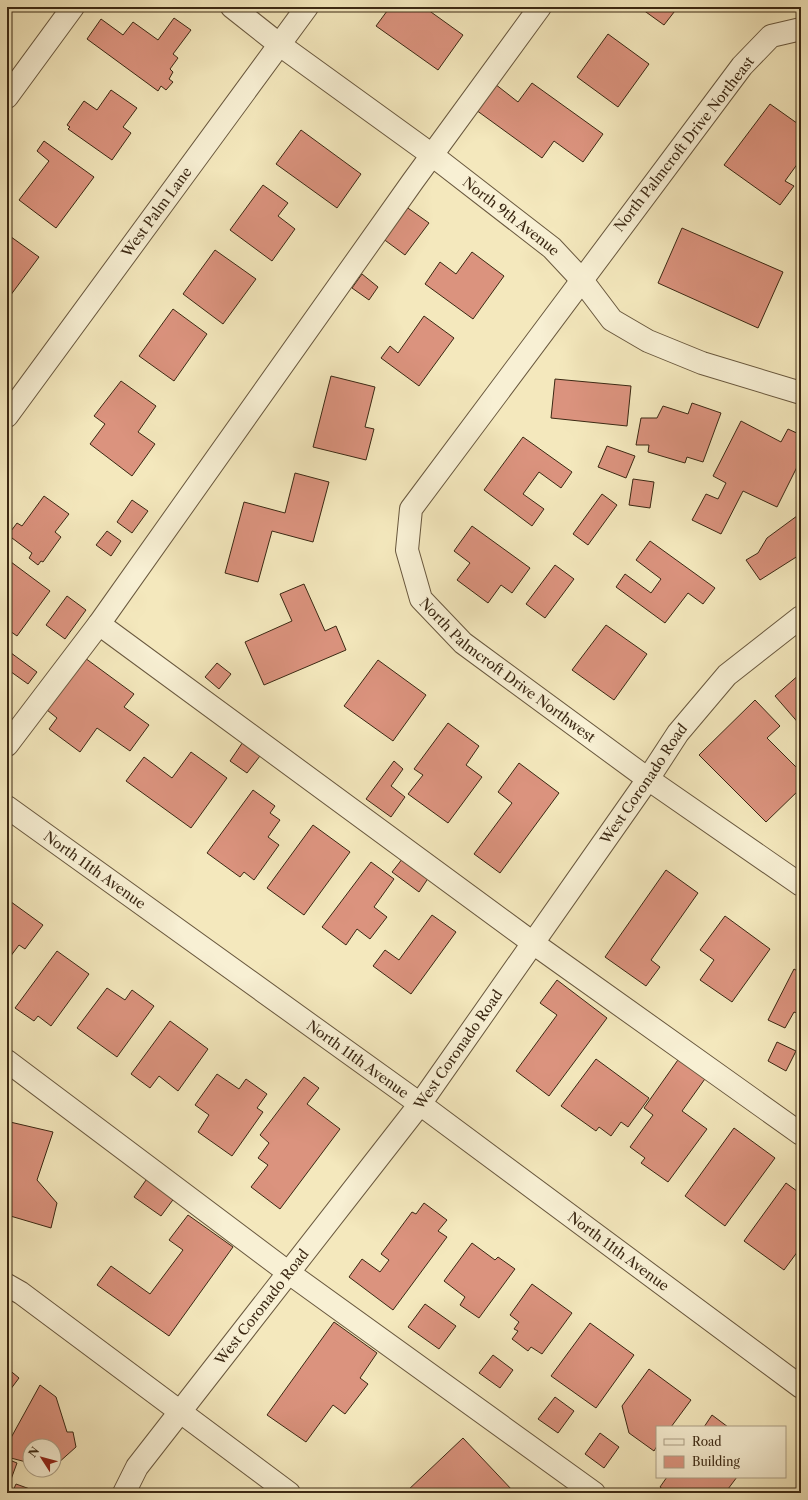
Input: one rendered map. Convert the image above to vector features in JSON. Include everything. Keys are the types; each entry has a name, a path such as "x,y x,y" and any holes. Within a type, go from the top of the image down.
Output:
{"street":[{"path":"7,97 73,7"},
{"name":"North 9th Avenue","path":"232,7 280,45 432,155 552,248 581,279 612,320 648,341 702,363 801,393"},
{"name":"West Palm Lane","path":"7,416 307,7"},
{"path":"7,745 99,624 432,155 540,7"},
{"name":"North Palmcroft Drive Northeast","path":"581,279 742,66 771,36 801,29"},
{"name":"North Palmcroft Drive Northwest","path":"581,279 411,509 407,550 421,599 463,643 648,779 801,885"},
{"name":"West Coronado Road","path":"124,1493 137,1467 420,1104 648,779 678,733 727,675 801,617"},
{"path":"99,624 533,943 801,1134"},
{"name":"North 11th Avenue","path":"7,806 420,1104 801,1387"},
{"path":"7,1061 289,1273 594,1493"},
{"path":"7,1285 21,1293 289,1493"}],"building":[{"path":"390,7 424,7 463,35 438,70 376,26"},
{"path":"639,7 678,7 664,25"},
{"path":"174,18 191,30 173,54 178,58 170,69 173,72 169,79 173,82 166,90 161,86 158,91 87,39 101,19 123,35 133,22 158,40"},
{"path":"608,34 649,64 618,107 577,77"},
{"path":"532,83 603,134 583,162 554,141 542,158 476,110 495,84 518,102"},
{"path":"111,90 137,108 123,127 131,133 112,160 68,129 70,127 67,125 84,101 97,110"},
{"path":"770,104 801,126 801,159 785,181 794,186 780,205 724,165"},
{"path":"301,130 361,174 337,208 276,164"},
{"path":"44,141 94,177 56,228 19,200 49,161 37,151"},
{"path":"263,185 288,203 278,216 295,229 272,261 230,230"},
{"path":"405,206 429,223 405,255 382,238"},
{"path":"682,228 783,272 758,328 658,283"},
{"path":"7,234 39,257 10,296 7,294"},
{"path":"215,250 256,279 223,324 183,294"},
{"path":"472,252 504,276 473,319 425,284 440,262 456,274"},
{"path":"362,274 378,287 369,300 352,288"},
{"path":"173,309 207,334 174,381 139,356"},
{"path":"424,316 454,338 419,386 381,358 390,346 398,353"},
{"path":"331,376 375,387 365,427 374,429 366,460 313,447"},
{"path":"555,379 631,386 627,426 551,418"},
{"path":"121,381 156,406 138,432 155,444 132,476 90,444 105,424 94,416"},
{"path":"692,403 721,413 703,462 687,457 685,463 648,452 649,445 636,445 641,418 657,418 663,406 688,414"},
{"path":"741,421 781,442 788,429 801,435 801,459 777,507 743,491 721,534 692,520 706,494 718,499 726,483 713,476"},
{"path":"523,437 572,472 561,488 539,472 523,494 544,509 532,526 484,490"},
{"path":"607,446 635,456 626,478 598,467"},
{"path":"295,473 329,482 313,542 272,531 258,582 225,573 244,502 285,513"},
{"path":"633,479 654,482 650,508 629,505"},
{"path":"602,494 617,505 588,545 573,534"},
{"path":"44,496 69,514 55,532 61,537 43,562 41,561 38,565 29,558 32,553 8,535 17,523 22,526"},
{"path":"132,500 148,511 132,533 117,522"},
{"path":"801,513 801,554 760,580 746,560 758,553 767,538"},
{"path":"472,526 530,568 512,593 501,585 488,603 457,580 470,563 454,551"},
{"path":"107,531 121,541 111,556 96,545"},
{"path":"650,541 715,588 703,604 688,593 665,623 616,587 625,574 651,593 661,579 636,560"},
{"path":"7,559 50,591 17,636 7,629"},
{"path":"555,565 574,579 545,618 526,604"},
{"path":"304,584 325,631 336,626 346,650 264,685 245,642 292,621 280,594"},
{"path":"67,596 86,610 65,639 46,625"},
{"path":"606,625 647,654 614,700 572,670"},
{"path":"7,650 37,672 28,684 7,669"},
{"path":"85,658 134,694 124,707 149,725 130,751 97,728 80,752 49,729 57,718 47,710"},
{"path":"378,660 426,695 393,741 344,706"},
{"path":"217,663 231,674 219,689 205,677"},
{"path":"801,673 801,726 775,696"},
{"path":"755,700 780,726 767,738 801,772 801,788 766,822 699,755"},
{"path":"448,723 479,746 466,765 482,777 448,823 408,794 423,775 414,769"},
{"path":"245,739 263,752 247,773 230,761"},
{"path":"191,752 227,778 191,828 126,781 144,757 172,778"},
{"path":"394,761 403,769 391,786 405,797 391,817 366,799"},
{"path":"519,763 559,793 500,873 474,854 512,803 498,792"},
{"path":"253,790 275,806 270,813 280,820 268,837 279,845 254,880 244,872 240,877 207,853"},
{"path":"313,825 350,852 304,915 267,888"},
{"path":"403,858 429,877 419,892 392,872"},
{"path":"371,862 394,879 374,907 387,917 370,939 357,929 346,945 322,927"},
{"path":"666,870 698,893 651,960 660,967 646,986 605,957"},
{"path":"7,899 43,925 25,949 19,945 7,961"},
{"path":"432,915 456,932 411,994 373,966 385,950 399,960"},
{"path":"725,916 770,949 732,1002 700,980 714,960 700,950"},
{"path":"57,951 89,974 51,1026 38,1016 34,1021 15,1008"},
{"path":"794,969 801,973 801,1015 794,1012 785,1028 768,1020"},
{"path":"557,980 607,1018 549,1096 516,1071 557,1015 540,1003"},
{"path":"107,988 125,1000 132,990 154,1006 117,1057 77,1028"},
{"path":"170,1021 208,1049 178,1091 159,1076 150,1088 131,1074"},
{"path":"777,1042 796,1051 786,1071 768,1061"},
{"path":"680,1057 707,1076 682,1111 707,1129 668,1182 641,1163 645,1158 630,1147 653,1115 644,1108"},
{"path":"596,1059 649,1098 628,1127 621,1122 611,1136 599,1127 596,1131 561,1106"},
{"path":"217,1074 239,1089 246,1079 267,1094 257,1108 263,1112 232,1156 198,1132 209,1115 195,1105"},
{"path":"304,1077 319,1088 307,1104 340,1129 280,1209 251,1187 268,1165 258,1158 269,1143 260,1135"},
{"path":"10,1122 53,1132 37,1180 57,1203 51,1228 7,1215 7,1131"},
{"path":"734,1128 775,1158 725,1226 685,1196"},
{"path":"151,1173 178,1193 161,1216 134,1197"},
{"path":"786,1183 801,1194 801,1247 784,1270 744,1241"},
{"path":"424,1203 447,1220 438,1231 447,1237 393,1310 349,1277 362,1259 380,1272 389,1260 381,1254 412,1212 416,1214"},
{"path":"188,1215 233,1247 169,1336 97,1285 111,1266 150,1294 183,1250 169,1240"},
{"path":"472,1243 495,1260 498,1257 515,1269 479,1318 460,1305 465,1297 444,1281"},
{"path":"532,1284 572,1313 542,1354 531,1347 528,1351 512,1339 518,1331 514,1329 519,1322 510,1315"},
{"path":"425,1304 456,1326 439,1349 408,1327"},
{"path":"334,1322 377,1353 360,1378 368,1384 345,1414 333,1405 306,1442 267,1415"},
{"path":"590,1323 634,1355 596,1408 551,1376"},
{"path":"493,1355 513,1370 500,1388 479,1373"},
{"path":"7,1368 19,1378 7,1394"},
{"path":"649,1369 691,1400 672,1426 656,1426 656,1448 654,1451 629,1433 622,1406"},
{"path":"40,1385 56,1397 67,1432 73,1432 76,1447 62,1460 62,1438 22,1438 22,1461 7,1457 7,1445"},
{"path":"555,1397 574,1411 558,1433 538,1419"},
{"path":"712,1415 727,1426 705,1426"},
{"path":"600,1433 619,1447 604,1468 585,1454"},
{"path":"463,1438 513,1491 511,1493 406,1492"},
{"path":"7,1459 17,1463 10,1482 7,1481"},
{"path":"666,1478 736,1478 725,1493 668,1493 660,1487"},
{"path":"16,1484 41,1493 12,1493"}]}
